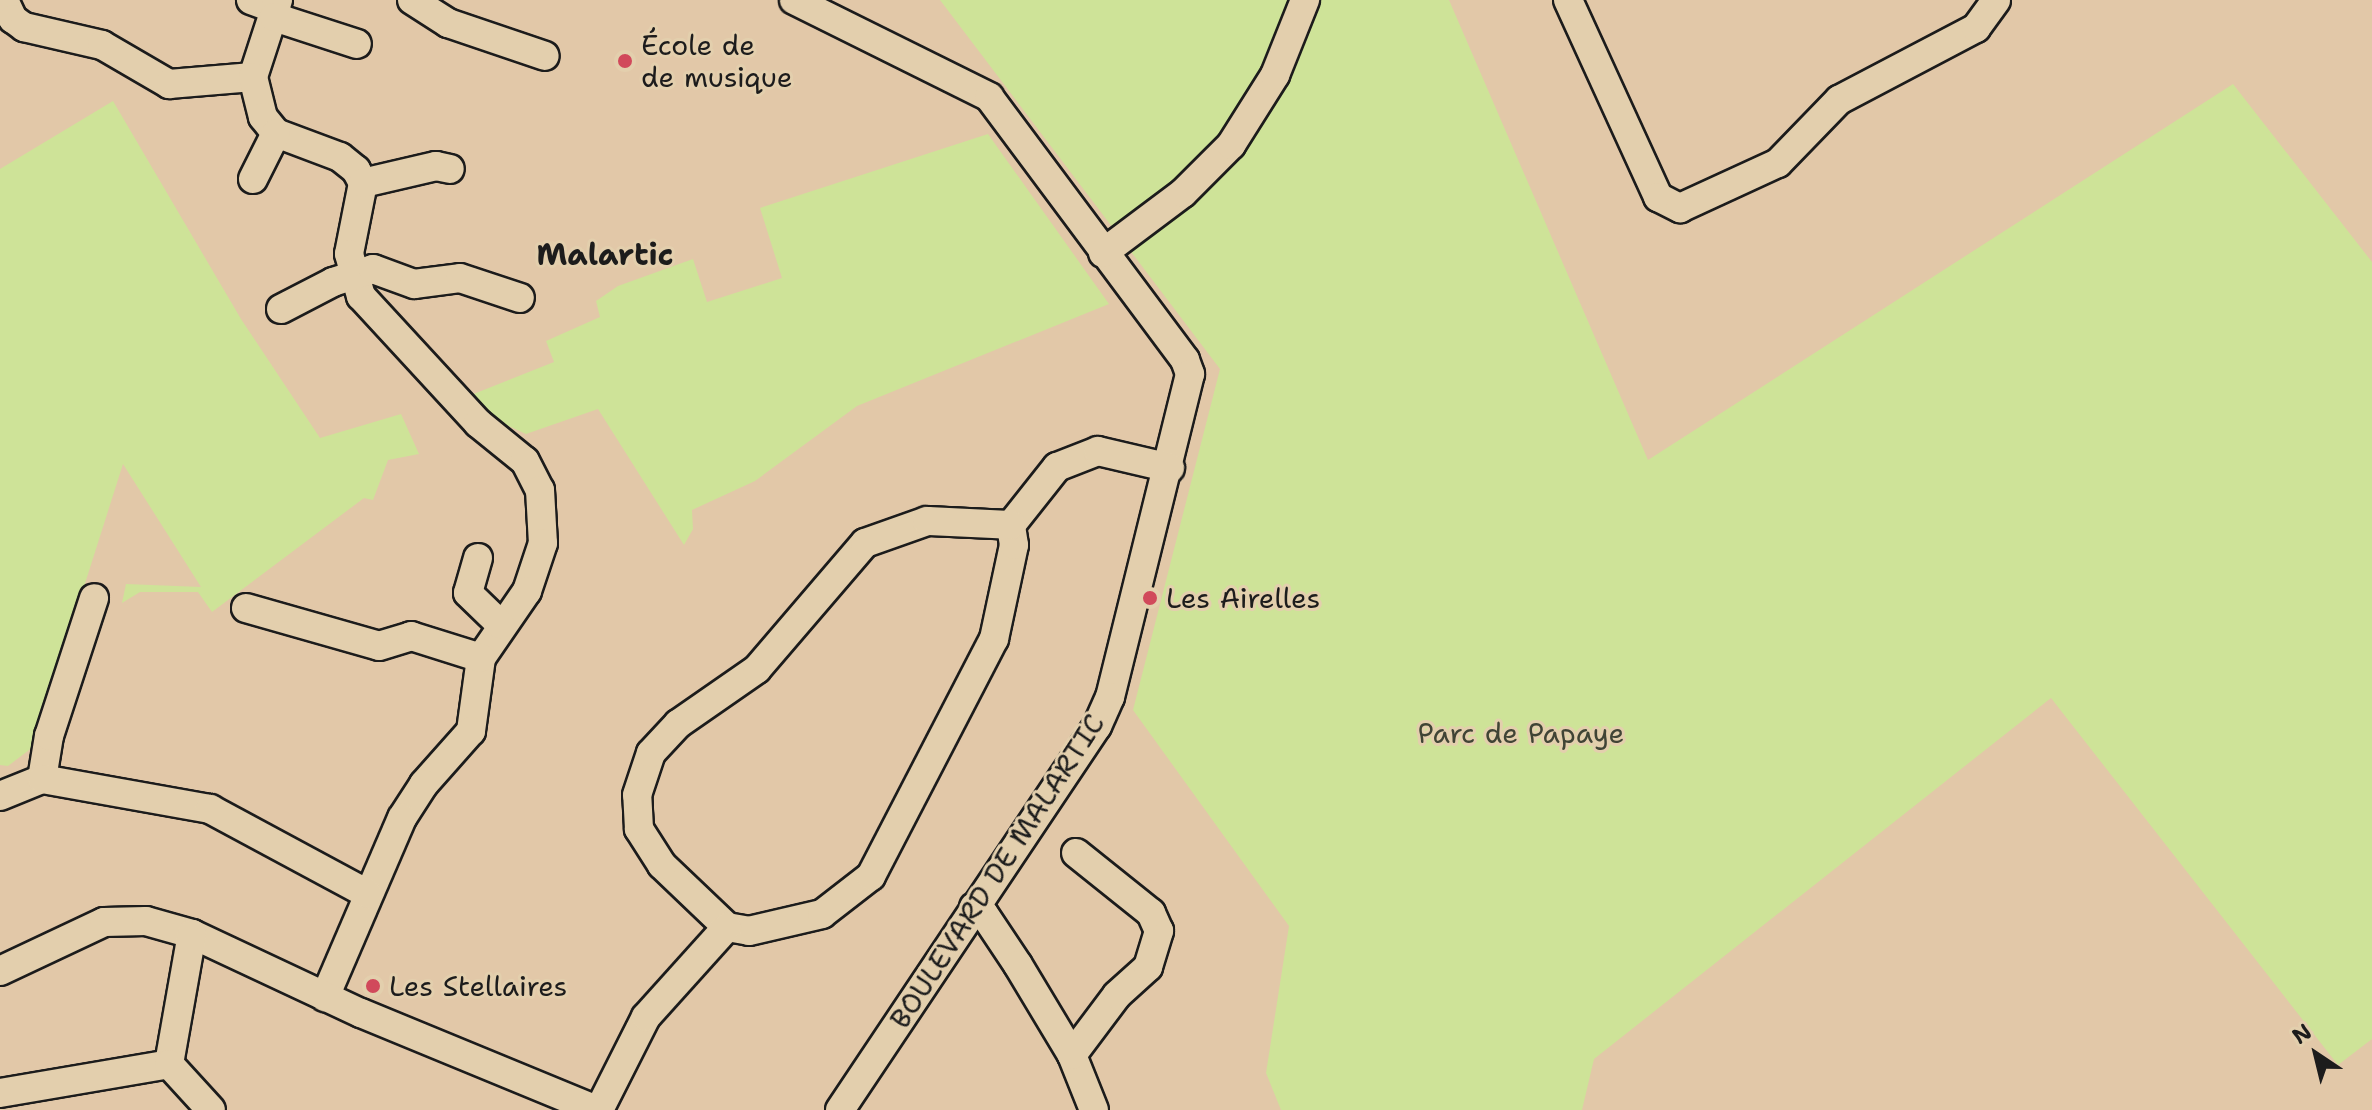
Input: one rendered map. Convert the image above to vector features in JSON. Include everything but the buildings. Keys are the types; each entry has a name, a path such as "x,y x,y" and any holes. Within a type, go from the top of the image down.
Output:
{"street":[{"path":"412,0 448,23 545,56"},
{"name":"BOULEVARD DE MALARTIC","path":"794,0 989,97 1185,360 1190,374 1170,468 1110,697 1097,726 840,1110"},
{"path":"1103,253 1183,193 1231,145 1275,75 1305,0"},
{"path":"1568,0 1658,197 1680,208 1778,163 1839,100 1976,28 1996,0"},
{"path":"357,44 270,6 253,77 256,102 276,133 340,157 363,183"},
{"path":"6,15 42,35 102,45 169,84 253,77"},
{"path":"253,179 276,133"},
{"path":"363,183 436,166 450,169"},
{"path":"325,997 368,894 424,784 471,731 481,658 500,624 527,591 539,563 543,543 534,475 525,461 463,408 361,296 352,277 350,232 363,183"},
{"path":"281,309 373,269 414,284 460,278 520,298"},
{"path":"1011,525 927,521 865,543 757,669 678,724 651,753 637,795 639,829 662,865 727,927 749,931 822,914 871,876 994,639 1014,545 1011,525 1057,467 1082,454 1120,453 1170,468"},
{"path":"478,558 468,593 500,624"},
{"path":"42,779 49,736 94,598"},
{"path":"246,608 379,646 411,636 481,658"},
{"path":"0,796 42,779 210,809 368,894"},
{"path":"1072,1055 1117,995 1148,967 1159,931 1151,913 1076,853"},
{"path":"974,907 984,914 1018,965 1072,1055 1094,1110"},
{"path":"0,971 104,922 130,918 192,934 325,997 598,1110 646,1017 727,927"},
{"path":"169,1064 192,934"},
{"path":"0,1093 169,1064"},
{"path":"169,1064 211,1110"}],"green space":[{"name":"Parc de Papaye","path":"940,0 1449,0 1648,460 2233,84 2372,262 2372,1039 2338,1065 2051,698 1594,1059 1582,1110 1281,1110 1266,1073 1289,926 1133,710 1220,369"},
{"path":"113,101 241,319 320,438 401,414 419,454 388,460 373,500 364,498 212,612 198,592 140,592 122,603 126,584 201,587 123,464 33,747 8,766 0,765 0,169"},
{"path":"988,134 1109,304 857,406 755,481 692,510 693,529 684,545 598,409 526,434 491,418 471,395 554,362 546,341 600,317 596,301 618,286 693,259 707,302 782,278 760,208"}],"place":[{"name":"École de de musique","path":"625,61"},
{"name":"Les Airelles","path":"1150,598"},
{"name":"Les Stellaires","path":"373,986"}],"district":[{"name":"Malartic","path":"605,255"}]}
